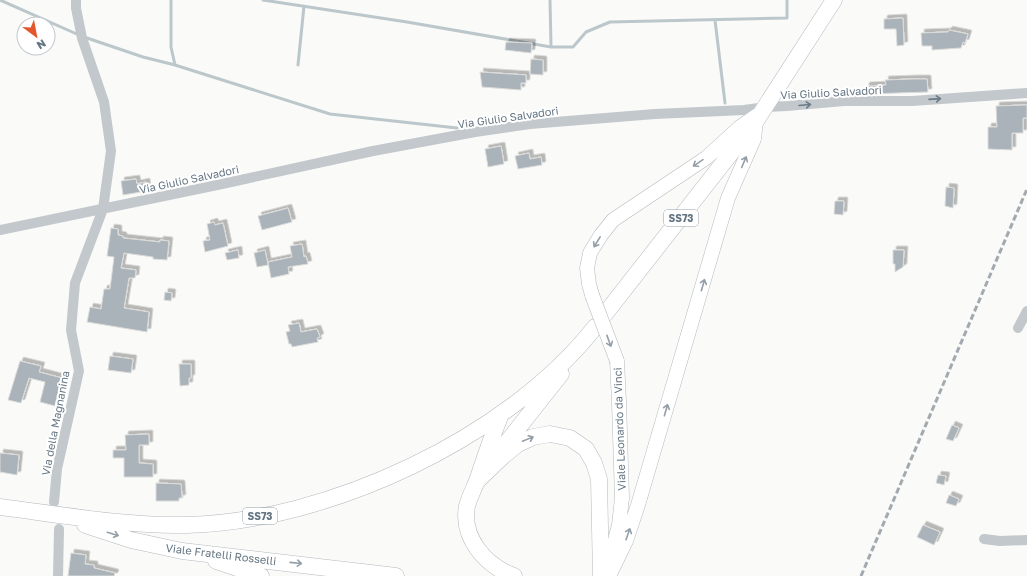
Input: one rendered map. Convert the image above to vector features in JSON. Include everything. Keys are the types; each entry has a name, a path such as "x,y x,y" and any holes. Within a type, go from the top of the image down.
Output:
{"main road":[{"name":"SS73","path":"0,507 51,508 116,522 188,524 220,522 273,514 347,493 426,459 458,441 500,414 539,383 583,342 761,113 834,0"},
{"name":"Viale Leonardo da Vinci","path":"607,574 619,525 622,498 620,402 616,361 589,284 587,268 590,253 601,235 613,220 706,158 740,127 761,113"},
{"name":"Viale Leonardo da Vinci","path":"607,574 626,541 638,505 728,198 754,138 761,113"},
{"path":"477,481 558,378 583,342"},
{"path":"514,433 512,425 500,414 477,481 470,495 466,516 469,534 476,547 490,563 498,569 514,576"},
{"path":"477,481 518,444 533,437 550,434 570,438 586,449 594,463 599,479 607,574"},
{"name":"Viale Fratelli Rosselli","path":"51,508 131,540 182,551 396,576"},
{"path":"182,551 261,576"}],"street":[{"name":"Via della Magnanina","path":"51,508 57,469 79,371 71,330 75,283 104,209 111,151 104,102 82,38 76,8 76,0"},
{"name":"Via Giulio Salvadori","path":"0,230 373,151 475,132 538,123 655,114 744,110 761,113 787,106 844,101 912,101 1027,93"},
{"path":"1018,328 1027,310"},
{"path":"58,576 59,528"},
{"path":"984,539 1027,540"}],"building":[{"path":"903,18 904,45 897,46 896,29 884,29 884,19"},
{"path":"949,30 968,34 965,43 963,42 961,48 932,50 932,46 922,46 921,33 948,32"},
{"path":"506,42 532,43 531,53 505,50"},
{"path":"531,59 543,60 543,75 530,74"},
{"path":"480,72 526,75 526,83 521,83 521,90 482,87"},
{"path":"927,79 928,92 866,94 866,86 886,85 885,80"},
{"path":"1027,105 1027,118 1023,118 1023,133 1012,133 1012,150 988,149 988,127 997,127 996,106"},
{"path":"501,146 504,164 488,167 485,149"},
{"path":"529,153 530,159 541,157 542,165 518,169 515,156"},
{"path":"136,179 137,184 146,182 147,191 123,195 121,181"},
{"path":"946,187 954,188 953,208 945,206"},
{"path":"835,201 844,201 843,215 834,214"},
{"path":"288,208 292,222 262,230 258,216"},
{"path":"214,222 215,225 223,223 228,246 205,252 203,241 210,240 207,224"},
{"path":"111,228 118,229 118,235 123,236 123,238 160,242 160,240 169,241 167,260 153,259 153,257 124,253 121,268 136,270 135,278 129,278 124,308 149,312 147,332 87,322 90,307 101,309 104,289 110,289 114,257 107,256"},
{"path":"302,244 304,257 306,256 308,264 288,267 289,274 271,278 268,262 292,257 290,246"},
{"path":"238,250 239,258 227,260 225,253"},
{"path":"265,250 268,265 257,267 254,253"},
{"path":"893,250 904,250 903,267 895,272 895,264 893,264"},
{"path":"165,292 172,293 171,301 164,300"},
{"path":"299,323 301,332 317,329 320,337 317,338 318,342 292,347 291,344 289,344 286,332 290,331 288,325"},
{"path":"110,356 133,359 131,373 108,370"},
{"path":"20,361 41,366 39,372 62,378 61,382 64,382 60,398 57,397 55,406 40,402 45,382 29,378 21,403 8,400"},
{"path":"179,364 191,364 191,378 189,378 189,385 180,386"},
{"path":"952,425 959,428 953,441 946,439"},
{"path":"149,434 149,445 139,445 139,463 153,464 153,477 124,477 124,458 113,458 113,450 126,450 125,435"},
{"path":"0,453 19,455 17,475 0,472"},
{"path":"938,475 946,476 944,485 936,483"},
{"path":"156,483 181,484 182,498 179,498 179,501 156,501"},
{"path":"949,495 959,499 956,506 946,503"},
{"path":"923,525 940,532 934,545 917,537"},
{"path":"71,553 86,555 85,564 94,565 94,568 115,573 114,576 68,576"}],"waterway":[{"path":"0,0 79,35"},
{"path":"171,0 171,47 175,65"},
{"path":"263,0 407,22 551,47 573,47 586,32 610,22 787,18 787,0"},
{"path":"550,0 551,47"},
{"path":"298,65 304,6"},
{"path":"715,20 725,103"},
{"path":"84,37 143,57 175,65 330,114 457,128"}],"railway":[{"path":"861,576 1027,189"}]}
